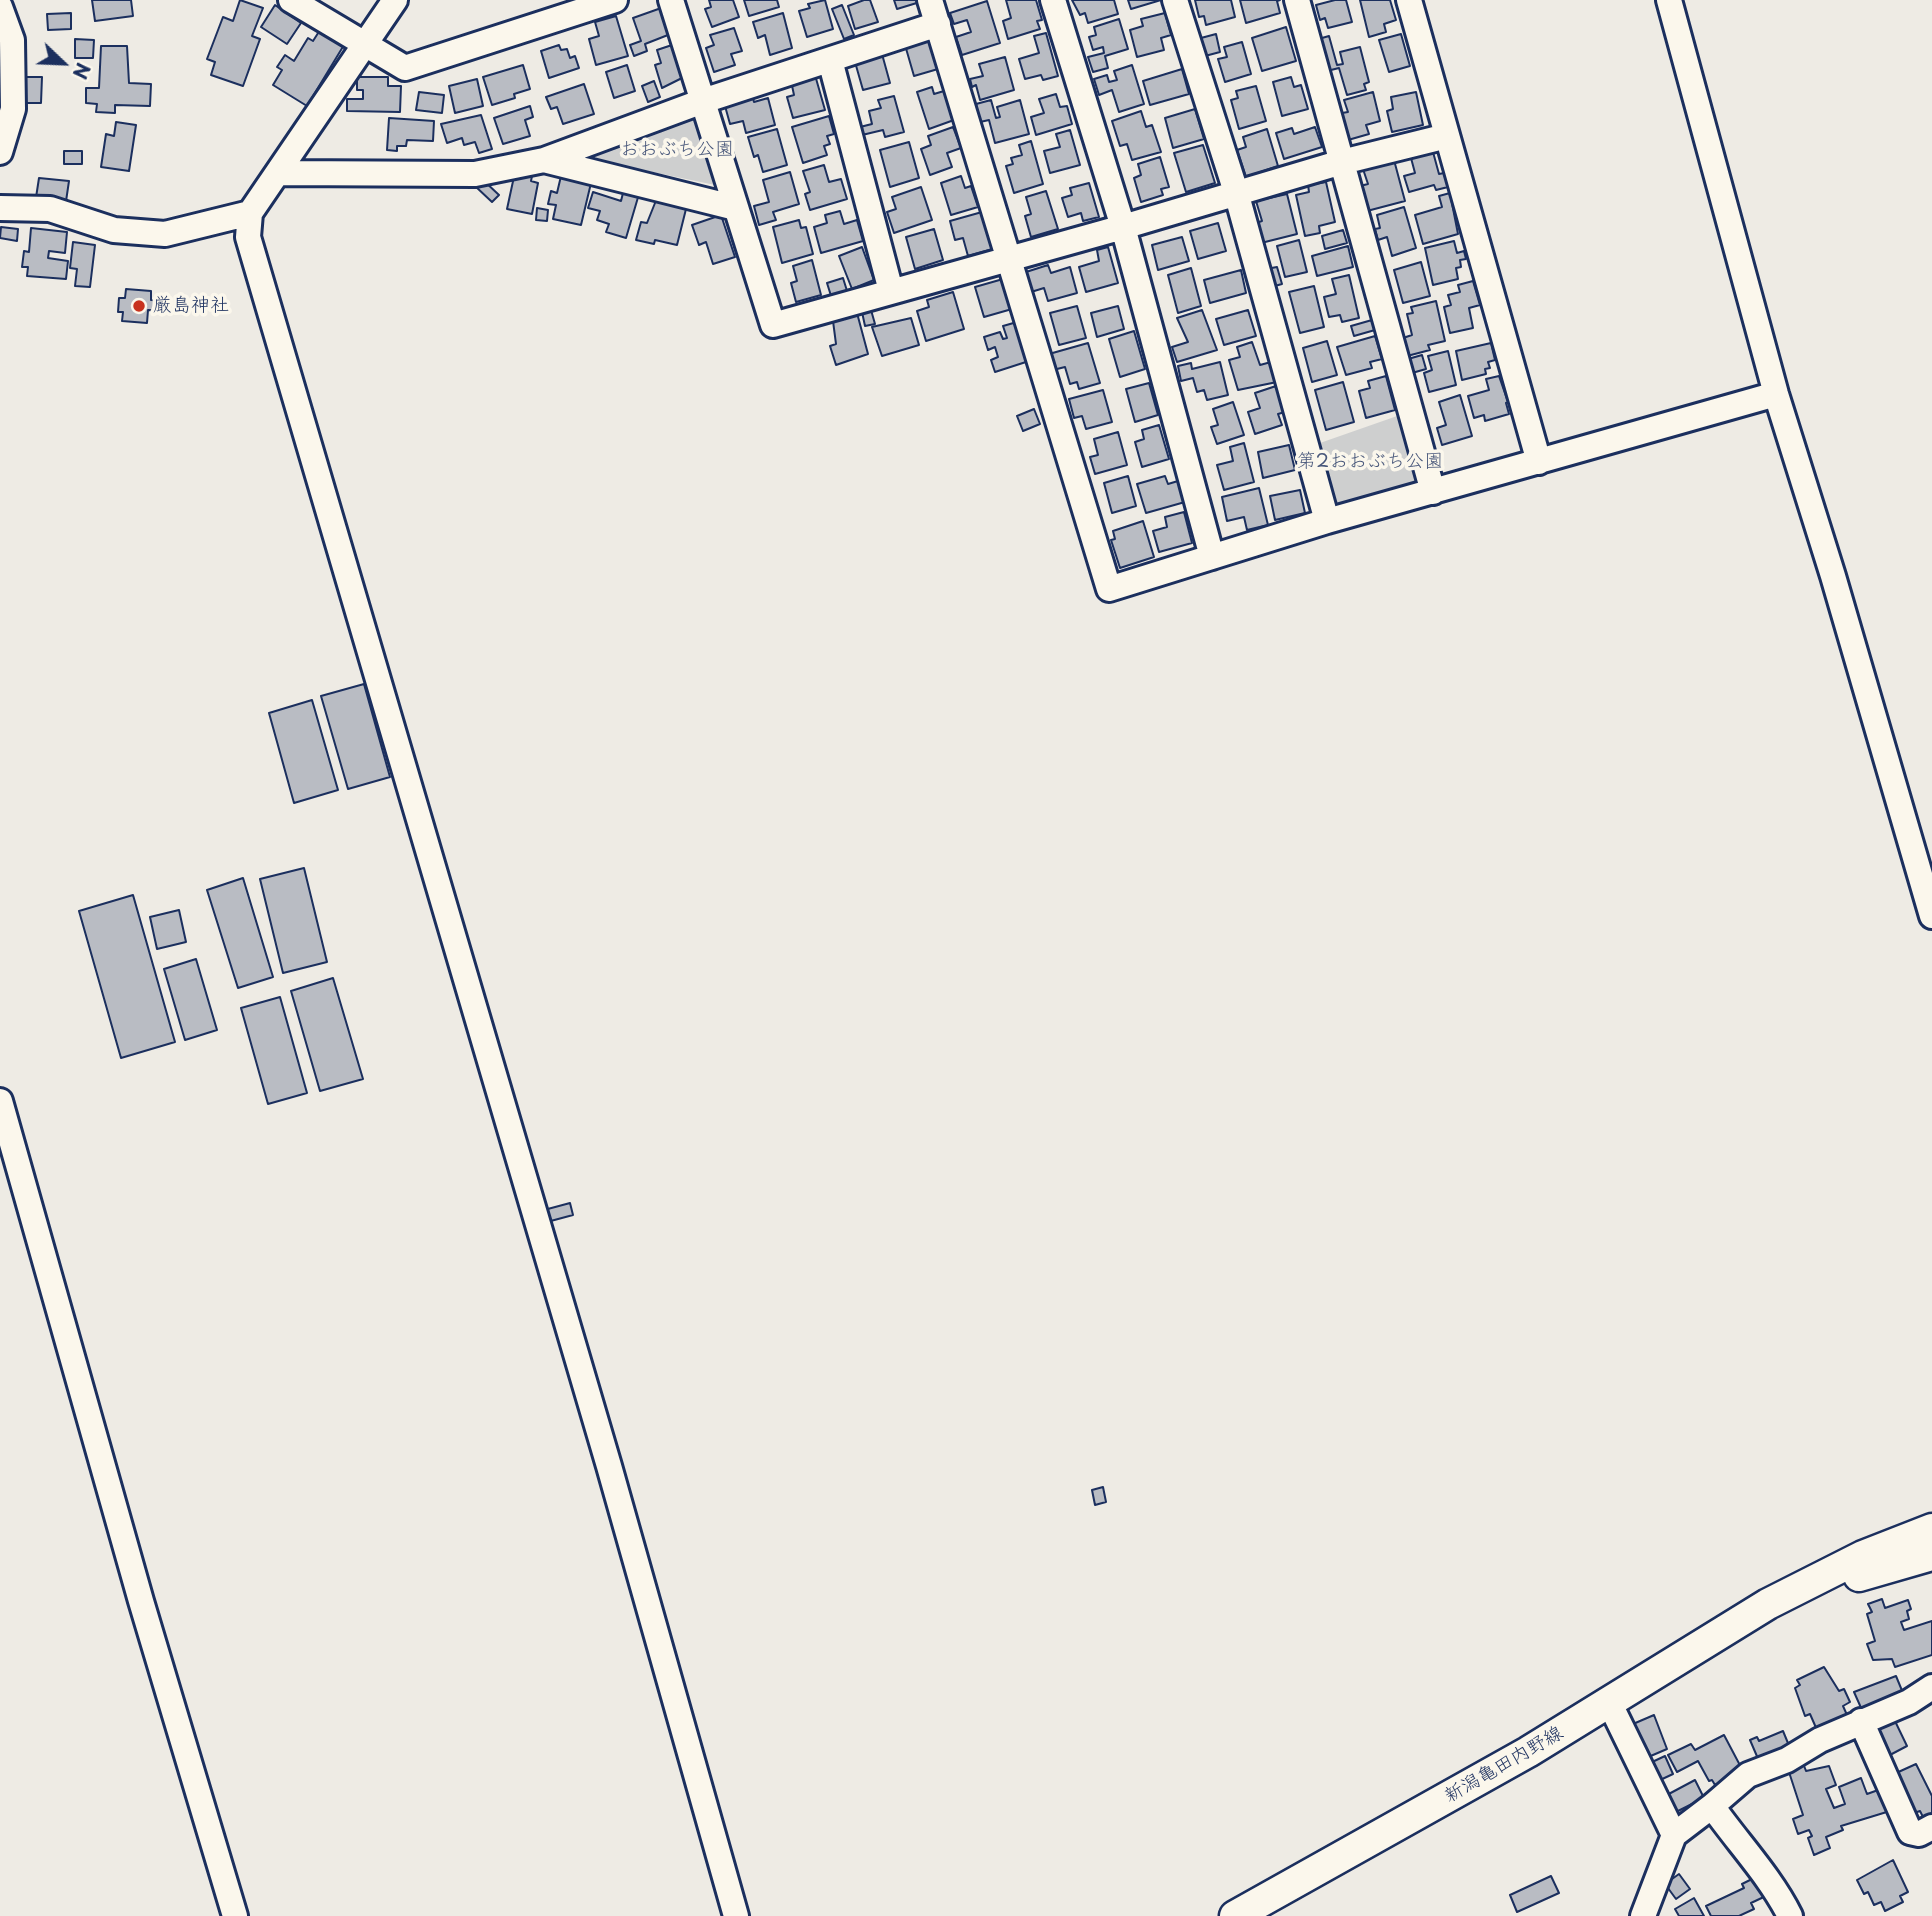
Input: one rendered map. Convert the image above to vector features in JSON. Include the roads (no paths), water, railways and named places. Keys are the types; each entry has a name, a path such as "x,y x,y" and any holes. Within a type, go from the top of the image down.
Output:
{"main road":[{"name":"新潟亀田内野線","path":"1235,1916 1610,1704 1768,1604 1863,1556 1932,1529"},
{"name":"新潟亀田内野線","path":"1768,1604 1932,1555"}],"street":[{"path":"291,0 405,68 615,0"},
{"path":"395,0 368,44 250,213 248,237 609,1466 736,1916"},
{"path":"671,0 773,325 1123,228 1342,162 1447,136"},
{"path":"930,0 1109,589 1327,522 1776,394"},
{"path":"1053,0 1123,228 1212,557"},
{"path":"1175,0 1236,192 1327,522"},
{"path":"1297,0 1433,492"},
{"path":"1409,0 1539,461"},
{"path":"1669,0 1776,394 1833,576 1932,916"},
{"path":"0,7 12,40 13,109 0,152"},
{"path":"280,173 475,174 544,160 703,101 937,24"},
{"path":"830,60 891,291"},
{"path":"544,160 736,208"},
{"path":"0,208 50,209 114,230 165,233 250,213"},
{"path":"0,1101 235,1916"},
{"path":"1643,1916 1674,1835 1748,1775 1787,1760 1820,1740 1861,1721 1909,1702 1932,1687"},
{"path":"1610,1704 1674,1835"},
{"path":"1861,1721 1910,1832 1919,1834 1932,1827"},
{"path":"1712,1806 1751,1860 1774,1884 1790,1916"}],"place":[{"name":"厳島神社","path":"139,306"}],"park label":[{"name":"おおぶち公園","path":"677,150"},
{"name":"第2おおぶち公園","path":"1370,462"}]}
